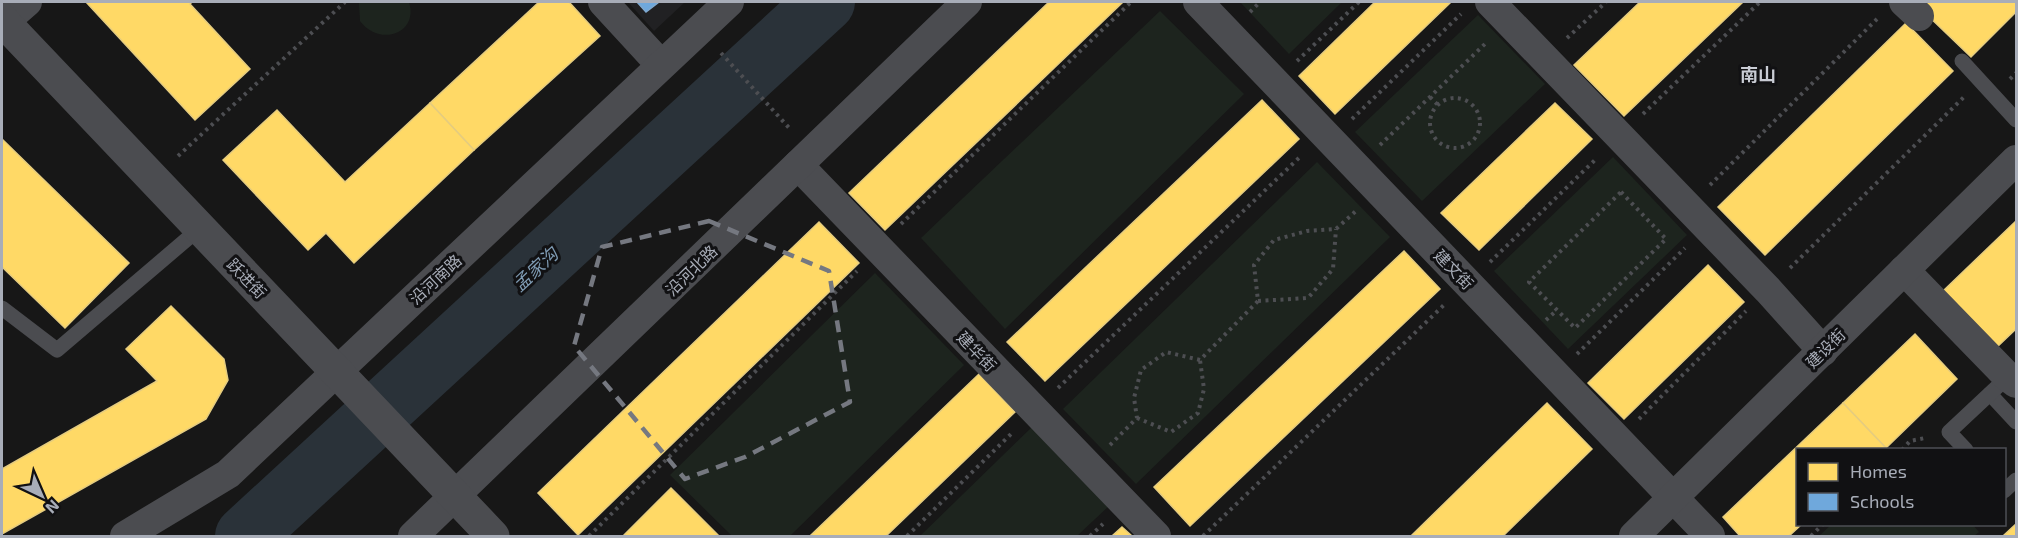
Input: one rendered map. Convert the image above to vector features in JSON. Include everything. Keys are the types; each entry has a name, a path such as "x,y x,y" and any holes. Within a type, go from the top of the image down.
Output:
{"street":[{"path":"603,2 661,65"},
{"name":"沿河南路","path":"125,537 228,474 344,379 661,65 729,2"},
{"name":"沿河北路","path":"414,537 967,2"},
{"name":"建文街","path":"1198,2 1710,537"},
{"path":"1500,11 1768,290 1823,351"},
{"name":"跃进街","path":"9,17 153,179 493,537"},
{"name":"建华街","path":"805,159 1156,537"},
{"name":"建设街","path":"1634,537 2016,160"},
{"path":"1904,270 2008,381"}],"lane":[{"path":"1962,61 2016,120"},
{"path":"2,308 57,350 200,228"},
{"path":"1964,448 1949,432 2008,381 2016,422"}],"path":[{"path":"153,179 345,2"},
{"path":"907,219 1131,2"},
{"path":"1275,83 1359,2"},
{"path":"1545,58 1606,2"},
{"path":"1203,537 1760,2"},
{"path":"1356,167 1430,97 1500,11"},
{"path":"1362,109 1458,17"},
{"path":"1555,375 1878,18"},
{"path":"700,29 805,159"},
{"path":"1618,441 1981,80"},
{"path":"1430,97 1438,105"},
{"path":"1457,98 1472,105 1479,119 1479,128 1472,141 1457,148 1442,145 1436,140 1430,124 1431,116 1438,105 1457,98"},
{"path":"1056,390 1324,133"},
{"path":"1258,301 1254,265 1274,240 1307,231 1336,229 1380,191"},
{"path":"1621,192 1666,239 1575,328 1529,282 1621,192"},
{"path":"1200,360 1258,301 1308,298 1333,268 1336,229"},
{"path":"589,537 852,277"},
{"path":"1137,418 1134,398 1141,370 1166,352 1200,360"},
{"path":"1137,418 1171,432 1198,412 1204,390 1200,360"},
{"path":"1087,465 1137,418"},
{"path":"907,537 1017,428"},
{"path":"1811,537 1822,526"}],"highlighted area":[{"path":"709,221 829,271 850,402 745,457 685,479 574,346 602,247"}],"shaded area":[{"path":"359,2 409,2 411,13 403,29 386,35 377,34 360,21"},
{"path":"628,2 685,2 654,31"},
{"path":"1240,2 1342,2 1289,54"},
{"path":"1160,11 1244,94 1005,329 921,238"},
{"path":"1478,15 1545,84 1422,201 1355,132"},
{"path":"1613,157 1687,235 1568,349 1494,271"},
{"path":"1317,162 1390,237 1136,484 1063,409"},
{"path":"875,273 964,365 790,536 732,536 670,475"},
{"path":"1033,426 1110,505 1077,536 920,536"},
{"path":"1830,526 1974,526 1979,532 1974,536 1819,536"}],"building: Homes":[{"path":"86,2 192,2 190,4 250,69 195,120"},
{"path":"539,2 569,2 600,36 474,150 430,103"},
{"path":"1049,2 1123,2 885,230 849,193"},
{"path":"1375,2 1451,2 1335,114 1299,76"},
{"path":"1640,2 1743,2 1624,116 1574,65"},
{"path":"1927,2 2016,2 2016,12 1971,57 1920,8"},
{"path":"1906,23 1953,71 1765,255 1718,207"},
{"path":"1262,100 1299,139 1045,381 1007,342"},
{"path":"430,103 474,150 354,263 326,233 308,250 223,160 277,110 345,182"},
{"path":"1555,103 1592,139 1479,250 1441,213"},
{"path":"2,139 129,263 65,328 2,267"},
{"path":"2016,221 2016,329 1996,348 1942,292"},
{"path":"819,222 859,263 578,535 538,493"},
{"path":"1404,251 1440,289 1190,526 1154,487"},
{"path":"1708,265 1744,302 1624,419 1588,383"},
{"path":"171,306 224,359 228,380 206,419 2,534 2,469 157,381 126,349"},
{"path":"1915,334 1957,379 1886,448 1843,403"},
{"path":"979,374 1015,412 886,536 810,536"},
{"path":"1547,403 1592,449 1503,536 1411,536"},
{"path":"1843,403 1886,448 1796,448 1796,526 1800,526 1789,536 1740,536 1723,517"},
{"path":"671,488 719,536 624,535"},
{"path":"2016,524 2016,536 2003,536"},
{"path":"1122,527 1132,536 1112,536"}],"building: Schools":[{"path":"637,2 659,2 646,12"}],"waterway":[{"name":"孟家沟","path":"245,536 825,2"}],"district":[{"name":"南山","path":"1758,74"}]}
